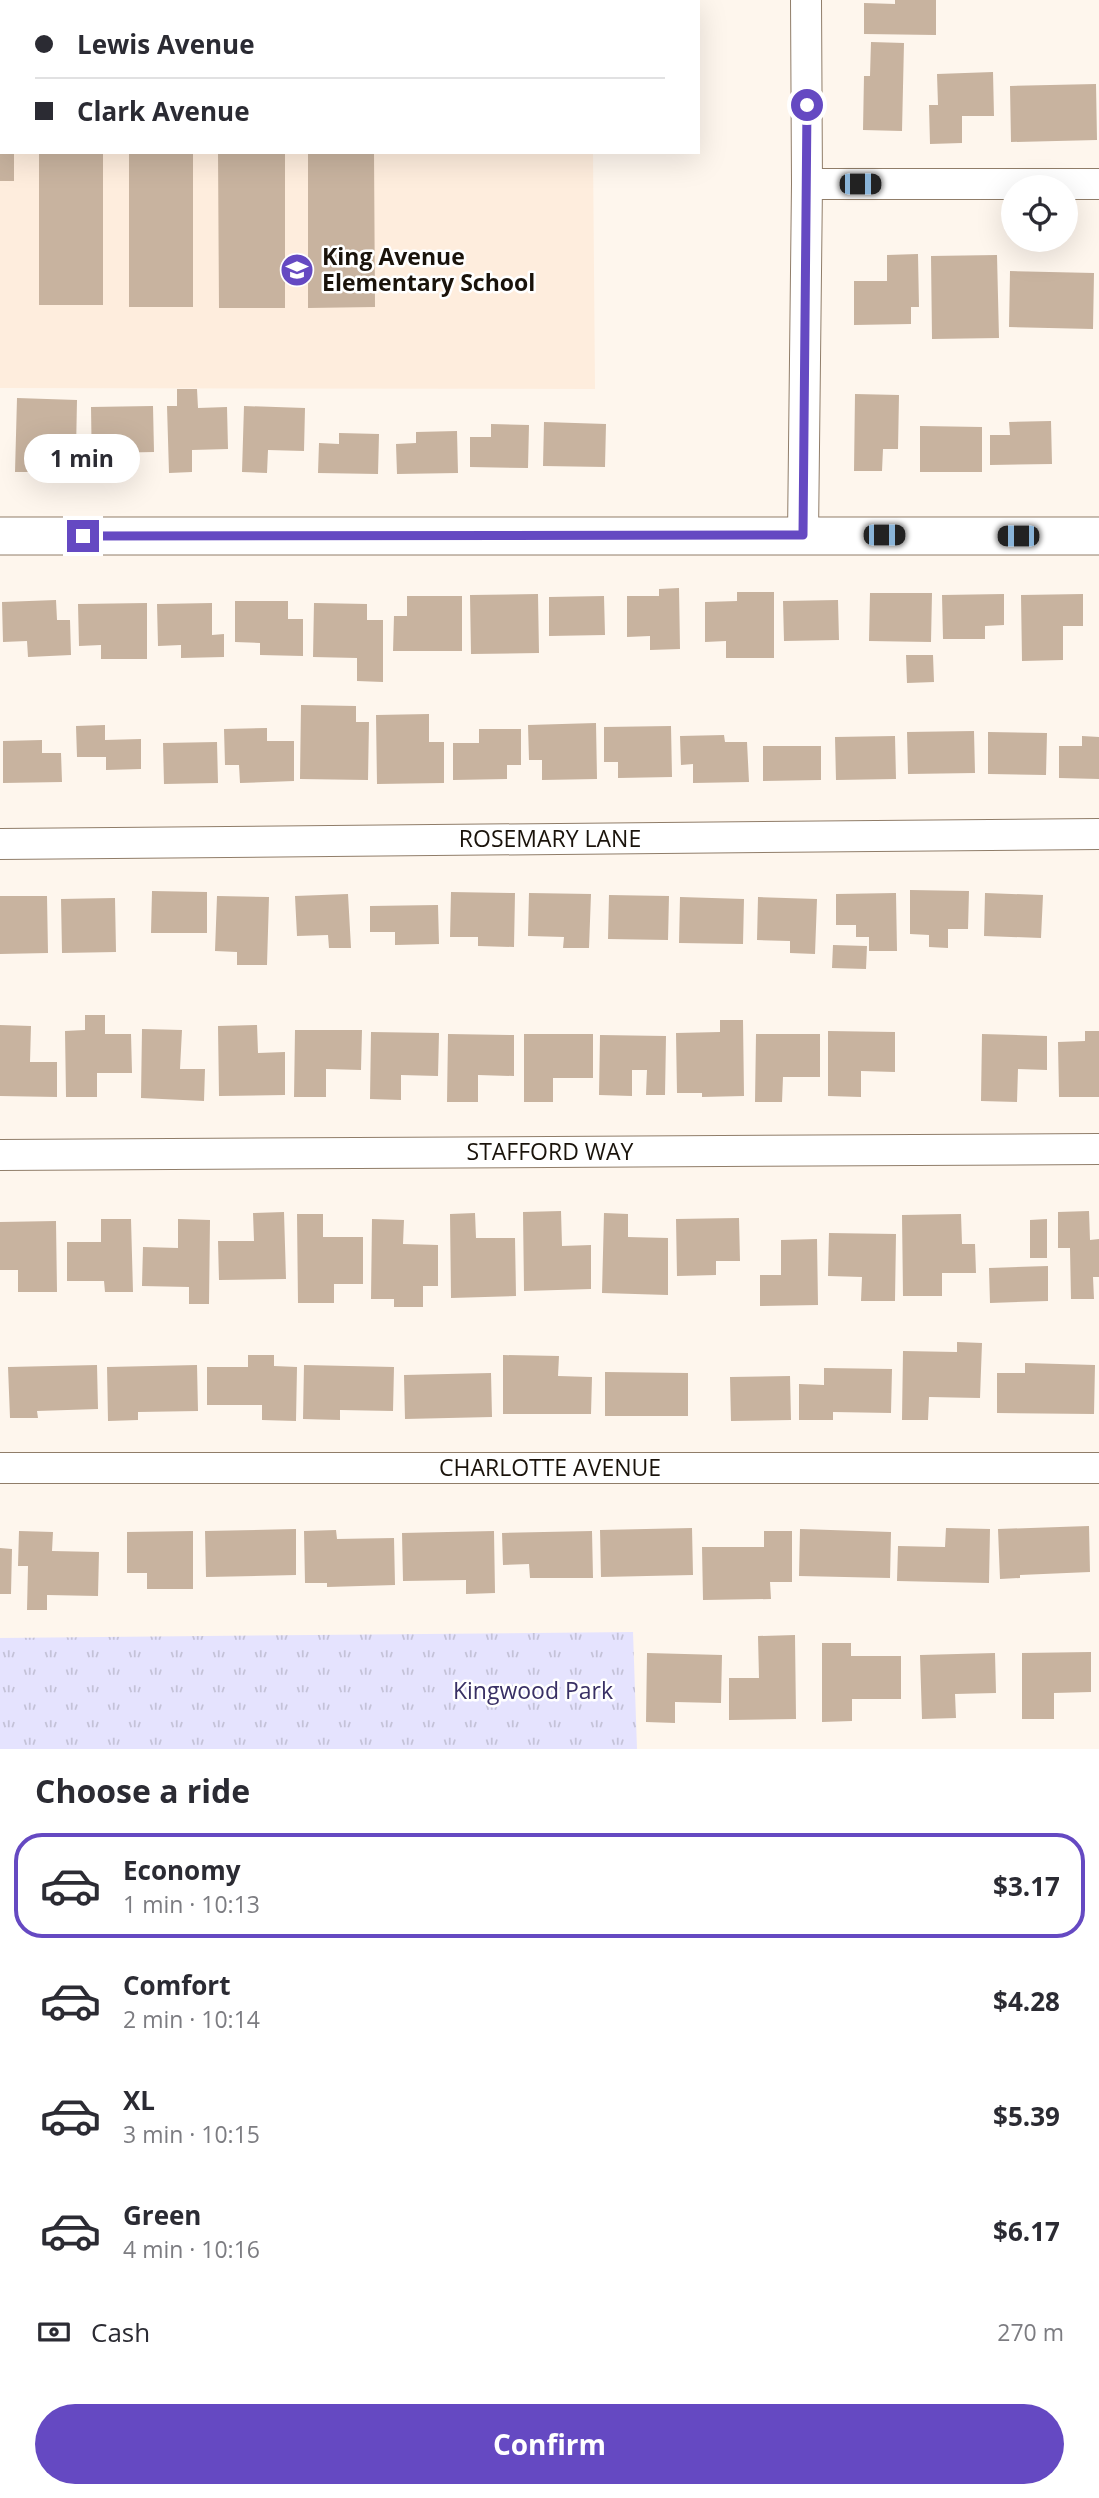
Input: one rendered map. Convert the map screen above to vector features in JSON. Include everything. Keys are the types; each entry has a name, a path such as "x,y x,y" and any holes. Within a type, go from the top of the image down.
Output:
{"street":[{"path":"803,535 806,0"},
{"path":"807,184 1099,184"},
{"path":"0,536 1099,536"},
{"name":"ROSEMARY LANE","path":"0,844 1099,834"},
{"name":"STAFFORD WAY","path":"0,1155 1099,1149"},
{"name":"CHARLOTTE AVENUE","path":"0,1468 1099,1468"}],"shaded area":[{"name":"King Avenue Elementary School","path":"0,154 593,154 595,389 0,388"}],"green space":[{"name":"Kingwood Park","path":"633,1632 637,1749 0,1749 0,1638"}],"building":[{"path":"895,0 936,0 936,35 864,34 864,3 895,4"},
{"path":"871,42 904,43 902,131 863,130 864,76 870,76"},
{"path":"993,72 994,116 962,116 962,143 930,144 929,105 938,105 937,74"},
{"path":"1096,84 1097,140 1011,142 1010,86"},
{"path":"0,154 14,154 14,181 0,181"},
{"path":"39,154 103,154 103,305 39,305"},
{"path":"129,154 193,154 193,307 129,307"},
{"path":"218,154 285,154 285,308 219,308"},
{"path":"308,154 374,154 375,307 308,308"},
{"path":"918,254 919,307 911,307 911,324 854,325 854,281 887,281 887,255"},
{"path":"997,255 999,338 932,339 931,256"},
{"path":"1010,271 1094,273 1093,329 1009,327"},
{"path":"177,389 197,389 198,408 227,407 228,449 192,450 192,472 169,473 167,406 177,406"},
{"path":"855,394 899,395 898,449 883,449 882,471 854,471"},
{"path":"17,398 77,400 76,451 40,450 39,472 15,472"},
{"path":"153,406 154,452 105,453 105,472 92,473 91,407"},
{"path":"244,406 305,408 304,451 268,450 267,473 242,472"},
{"path":"1051,421 1052,464 990,465 990,435 1010,435 1009,422"},
{"path":"544,422 606,424 605,467 543,466"},
{"path":"491,424 529,425 528,468 470,467 470,437 491,437"},
{"path":"920,426 982,427 982,472 920,472"},
{"path":"457,431 458,473 397,474 396,444 416,443 416,432"},
{"path":"339,433 379,434 378,474 318,473 319,443 339,444"},
{"path":"679,588 680,649 650,650 650,636 627,637 627,596 659,596 659,589"},
{"path":"737,592 774,592 774,658 726,658 726,641 705,642 705,602 737,601"},
{"path":"870,593 932,593 931,642 869,641"},
{"path":"538,594 539,653 471,654 470,595"},
{"path":"1004,594 1004,625 985,626 985,639 943,639 942,595"},
{"path":"1083,594 1083,626 1063,626 1063,660 1022,661 1021,595"},
{"path":"407,596 462,596 462,651 393,651 394,616 407,616"},
{"path":"604,596 605,635 549,636 549,597"},
{"path":"56,600 57,620 70,620 71,655 28,657 27,641 3,642 2,602"},
{"path":"838,600 839,640 784,641 783,601"},
{"path":"235,601 288,601 288,619 303,619 303,656 260,655 260,643 235,642"},
{"path":"147,603 147,659 101,659 101,645 79,646 78,604"},
{"path":"212,603 212,635 224,634 224,657 181,658 181,645 158,646 157,604"},
{"path":"314,603 367,604 367,620 383,620 383,682 357,681 357,658 313,657"},
{"path":"906,655 933,655 934,682 907,683"},
{"path":"301,705 356,706 356,722 369,722 368,780 300,779"},
{"path":"429,714 429,742 444,742 444,783 377,784 376,715"},
{"path":"596,723 597,779 542,780 542,760 529,760 528,725"},
{"path":"105,725 105,740 141,739 141,769 106,770 106,757 77,757 76,726"},
{"path":"671,726 672,777 618,778 618,762 604,762 604,727"},
{"path":"267,728 267,741 294,741 294,781 240,783 239,765 225,765 224,729"},
{"path":"479,729 521,729 521,765 507,765 507,779 453,780 453,743 479,743"},
{"path":"974,731 975,773 908,774 907,732"},
{"path":"988,732 1047,733 1046,775 988,774"},
{"path":"724,735 725,742 747,742 749,782 693,783 693,764 681,765 680,736"},
{"path":"895,736 896,779 836,780 835,737"},
{"path":"1082,736 1099,737 1099,779 1059,778 1059,746 1082,746"},
{"path":"42,740 42,753 61,753 62,782 3,783 3,741"},
{"path":"217,742 218,783 164,784 163,743"},
{"path":"763,746 821,746 821,780 763,781"},
{"path":"910,890 969,891 968,929 948,929 948,948 929,947 929,935 910,934"},
{"path":"152,891 207,892 207,933 151,933"},
{"path":"451,892 515,893 514,947 478,946 478,937 450,937"},
{"path":"529,893 591,894 589,948 563,948 564,937 528,936"},
{"path":"896,893 897,951 869,951 869,937 856,937 856,925 836,925 836,894"},
{"path":"985,893 1043,895 1041,938 984,936"},
{"path":"348,894 351,948 329,948 328,935 297,936 295,896"},
{"path":"609,895 669,896 668,940 608,939"},
{"path":"0,896 47,896 48,953 0,954"},
{"path":"217,896 269,897 267,965 237,965 237,952 215,951"},
{"path":"680,897 744,899 743,944 679,943"},
{"path":"758,897 817,899 815,954 790,953 790,941 757,940"},
{"path":"115,898 116,952 62,953 61,899"},
{"path":"438,905 439,944 395,945 395,932 370,932 370,906"},
{"path":"833,945 867,946 866,969 832,968"},
{"path":"85,1015 105,1015 105,1034 131,1034 132,1073 97,1073 97,1097 66,1097 65,1031 85,1030"},
{"path":"720,1020 743,1020 744,1096 702,1097 702,1093 677,1093 676,1033 720,1032"},
{"path":"0,1025 31,1026 30,1062 57,1062 57,1097 0,1096"},
{"path":"257,1025 258,1053 285,1052 285,1095 219,1096 218,1026"},
{"path":"142,1029 182,1030 180,1069 205,1069 204,1101 141,1098"},
{"path":"295,1030 362,1030 361,1070 326,1069 326,1097 294,1097"},
{"path":"828,1031 895,1032 895,1072 861,1071 861,1097 828,1096"},
{"path":"1085,1031 1099,1031 1099,1097 1059,1097 1058,1042 1085,1041"},
{"path":"371,1032 439,1033 438,1076 401,1075 401,1100 370,1099"},
{"path":"448,1034 514,1035 514,1076 478,1075 478,1102 447,1102"},
{"path":"524,1034 593,1034 593,1078 553,1078 553,1102 524,1102"},
{"path":"756,1034 820,1034 820,1077 783,1077 782,1102 755,1102"},
{"path":"982,1034 1047,1036 1047,1070 1018,1069 1017,1102 981,1101"},
{"path":"600,1035 666,1036 665,1095 646,1095 647,1070 632,1070 632,1096 599,1095"},
{"path":"561,1211 562,1246 591,1245 591,1289 524,1291 523,1212"},
{"path":"1089,1211 1090,1240 1099,1239 1099,1277 1093,1277 1094,1299 1071,1299 1070,1248 1058,1248 1058,1212"},
{"path":"284,1212 286,1279 219,1280 218,1241 254,1241 253,1213"},
{"path":"475,1213 476,1238 515,1238 516,1296 451,1298 450,1214"},
{"path":"604,1213 628,1214 628,1237 668,1238 668,1295 602,1293"},
{"path":"297,1214 323,1214 323,1237 363,1237 363,1284 334,1284 334,1303 298,1303"},
{"path":"961,1214 962,1244 975,1244 976,1273 942,1273 942,1296 903,1296 902,1215"},
{"path":"739,1218 740,1261 716,1261 716,1275 677,1276 676,1219"},
{"path":"101,1219 131,1219 133,1292 105,1292 104,1281 67,1281 67,1242 101,1242"},
{"path":"178,1219 210,1220 209,1304 189,1304 189,1287 142,1286 143,1247 178,1248"},
{"path":"372,1219 404,1220 403,1244 438,1245 438,1286 423,1286 423,1307 394,1307 394,1299 371,1299"},
{"path":"1047,1219 1047,1258 1030,1258 1030,1220"},
{"path":"56,1221 57,1292 18,1292 18,1270 0,1270 0,1222"},
{"path":"829,1233 896,1234 895,1301 861,1301 862,1277 828,1276"},
{"path":"817,1239 818,1305 760,1306 760,1275 781,1275 781,1240"},
{"path":"1048,1266 1048,1301 990,1303 989,1268"},
{"path":"957,1342 982,1343 980,1398 929,1397 928,1420 902,1420 903,1351 957,1352"},
{"path":"248,1355 274,1355 274,1366 297,1367 296,1421 262,1420 262,1405 207,1405 207,1367 248,1367"},
{"path":"503,1355 559,1356 558,1376 592,1377 591,1414 503,1414"},
{"path":"1025,1363 1095,1365 1094,1414 997,1413 997,1373 1025,1373"},
{"path":"97,1365 98,1409 37,1411 38,1418 10,1418 8,1367"},
{"path":"197,1365 198,1411 138,1412 138,1420 108,1421 107,1367"},
{"path":"304,1365 394,1367 393,1411 340,1410 340,1420 303,1419"},
{"path":"824,1368 892,1369 891,1413 833,1412 833,1420 799,1420 799,1384 824,1385"},
{"path":"605,1372 688,1373 688,1416 605,1416"},
{"path":"491,1373 492,1417 405,1419 404,1375"},
{"path":"790,1376 791,1420 731,1421 730,1377"},
{"path":"1089,1526 1090,1572 1020,1575 1020,1578 1000,1579 998,1529"},
{"path":"692,1528 693,1575 601,1577 600,1530"},
{"path":"946,1528 990,1529 989,1583 897,1581 898,1546 945,1547"},
{"path":"296,1529 296,1575 206,1577 205,1531"},
{"path":"800,1529 891,1532 890,1578 799,1576"},
{"path":"336,1530 337,1539 394,1538 395,1585 327,1587 327,1583 305,1583 304,1531"},
{"path":"19,1531 53,1532 52,1551 99,1552 98,1596 47,1595 47,1610 27,1610 28,1566 18,1566"},
{"path":"193,1531 193,1589 147,1589 147,1573 127,1573 127,1532"},
{"path":"494,1531 495,1593 466,1594 466,1580 403,1581 402,1533"},
{"path":"592,1531 593,1578 530,1578 529,1564 503,1565 502,1533"},
{"path":"764,1531 792,1531 792,1582 770,1582 771,1599 703,1600 702,1547 764,1547"},
{"path":"0,1548 12,1549 11,1594 0,1594"},
{"path":"795,1635 796,1719 729,1720 729,1678 759,1678 758,1636"},
{"path":"822,1643 851,1643 851,1656 901,1656 901,1699 852,1699 852,1721 822,1722"},
{"path":"1091,1652 1091,1692 1054,1693 1054,1719 1022,1719 1022,1653"},
{"path":"647,1653 722,1655 721,1703 675,1702 675,1723 646,1722"},
{"path":"995,1653 996,1693 955,1694 956,1718 922,1719 920,1655"}],"place":[{"name":"King Avenue Elementary School","path":"297,270"}],"route":[{"path":"83,536 803,535 807,105"}]}
